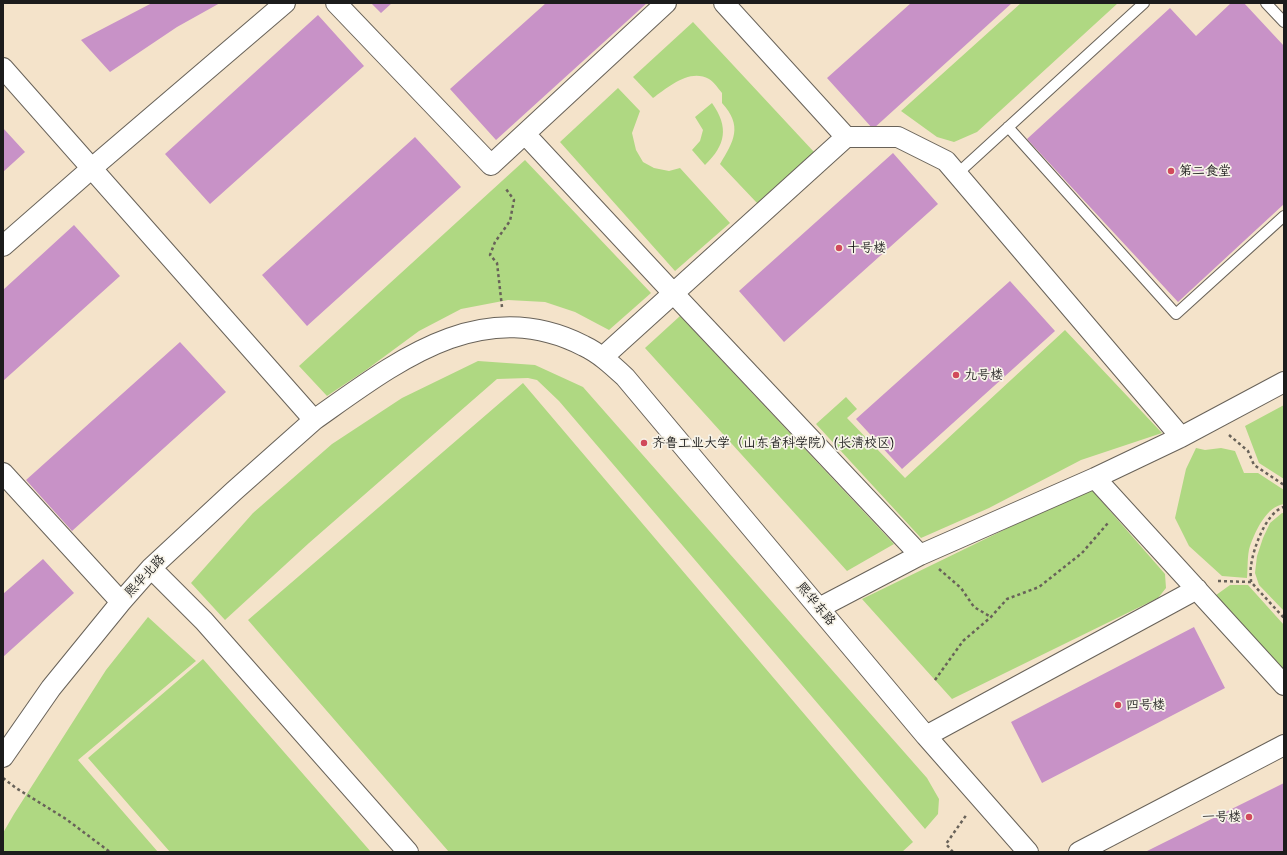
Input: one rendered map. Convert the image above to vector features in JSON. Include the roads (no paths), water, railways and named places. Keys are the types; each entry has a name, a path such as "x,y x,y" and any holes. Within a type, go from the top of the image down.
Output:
{"street":[{"path":"3,246 286,3"},
{"path":"336,3 490,165 666,3"},
{"path":"724,3 846,137"},
{"path":"3,68 314,420"},
{"path":"525,134 674,294 923,554"},
{"path":"603,357 846,137 898,137 946,161 1181,437"},
{"name":"熙华北路","path":"3,757 51,688 121,602 151,568 234,490 314,420 403,359 455,336 474,330 505,327"},
{"name":"熙华东路","path":"505,327 530,329 555,334 584,346 603,357 625,377 926,736 978,797 1028,852"},
{"path":"819,608 923,554 1095,478 1181,437 1284,382"},
{"path":"3,473 121,602"},
{"path":"1095,478 1284,685"},
{"path":"151,568 204,621 408,852"},
{"path":"926,736 1197,589"},
{"path":"1079,852 1284,745"}],"lane":[{"path":"957,174 1144,3"},
{"path":"1266,3 1284,22"},
{"path":"1008,127 1176,314 1284,216"}],"place":[{"name":"第二食堂","path":"1171,171"},
{"name":"十号楼","path":"839,248"},
{"name":"九号楼","path":"956,375"},
{"name":"齐鲁工业大学（山东省科学院）(长清校区)","path":"644,443"},
{"name":"四号楼","path":"1118,705"},
{"name":"一号楼","path":"1249,817"}]}
